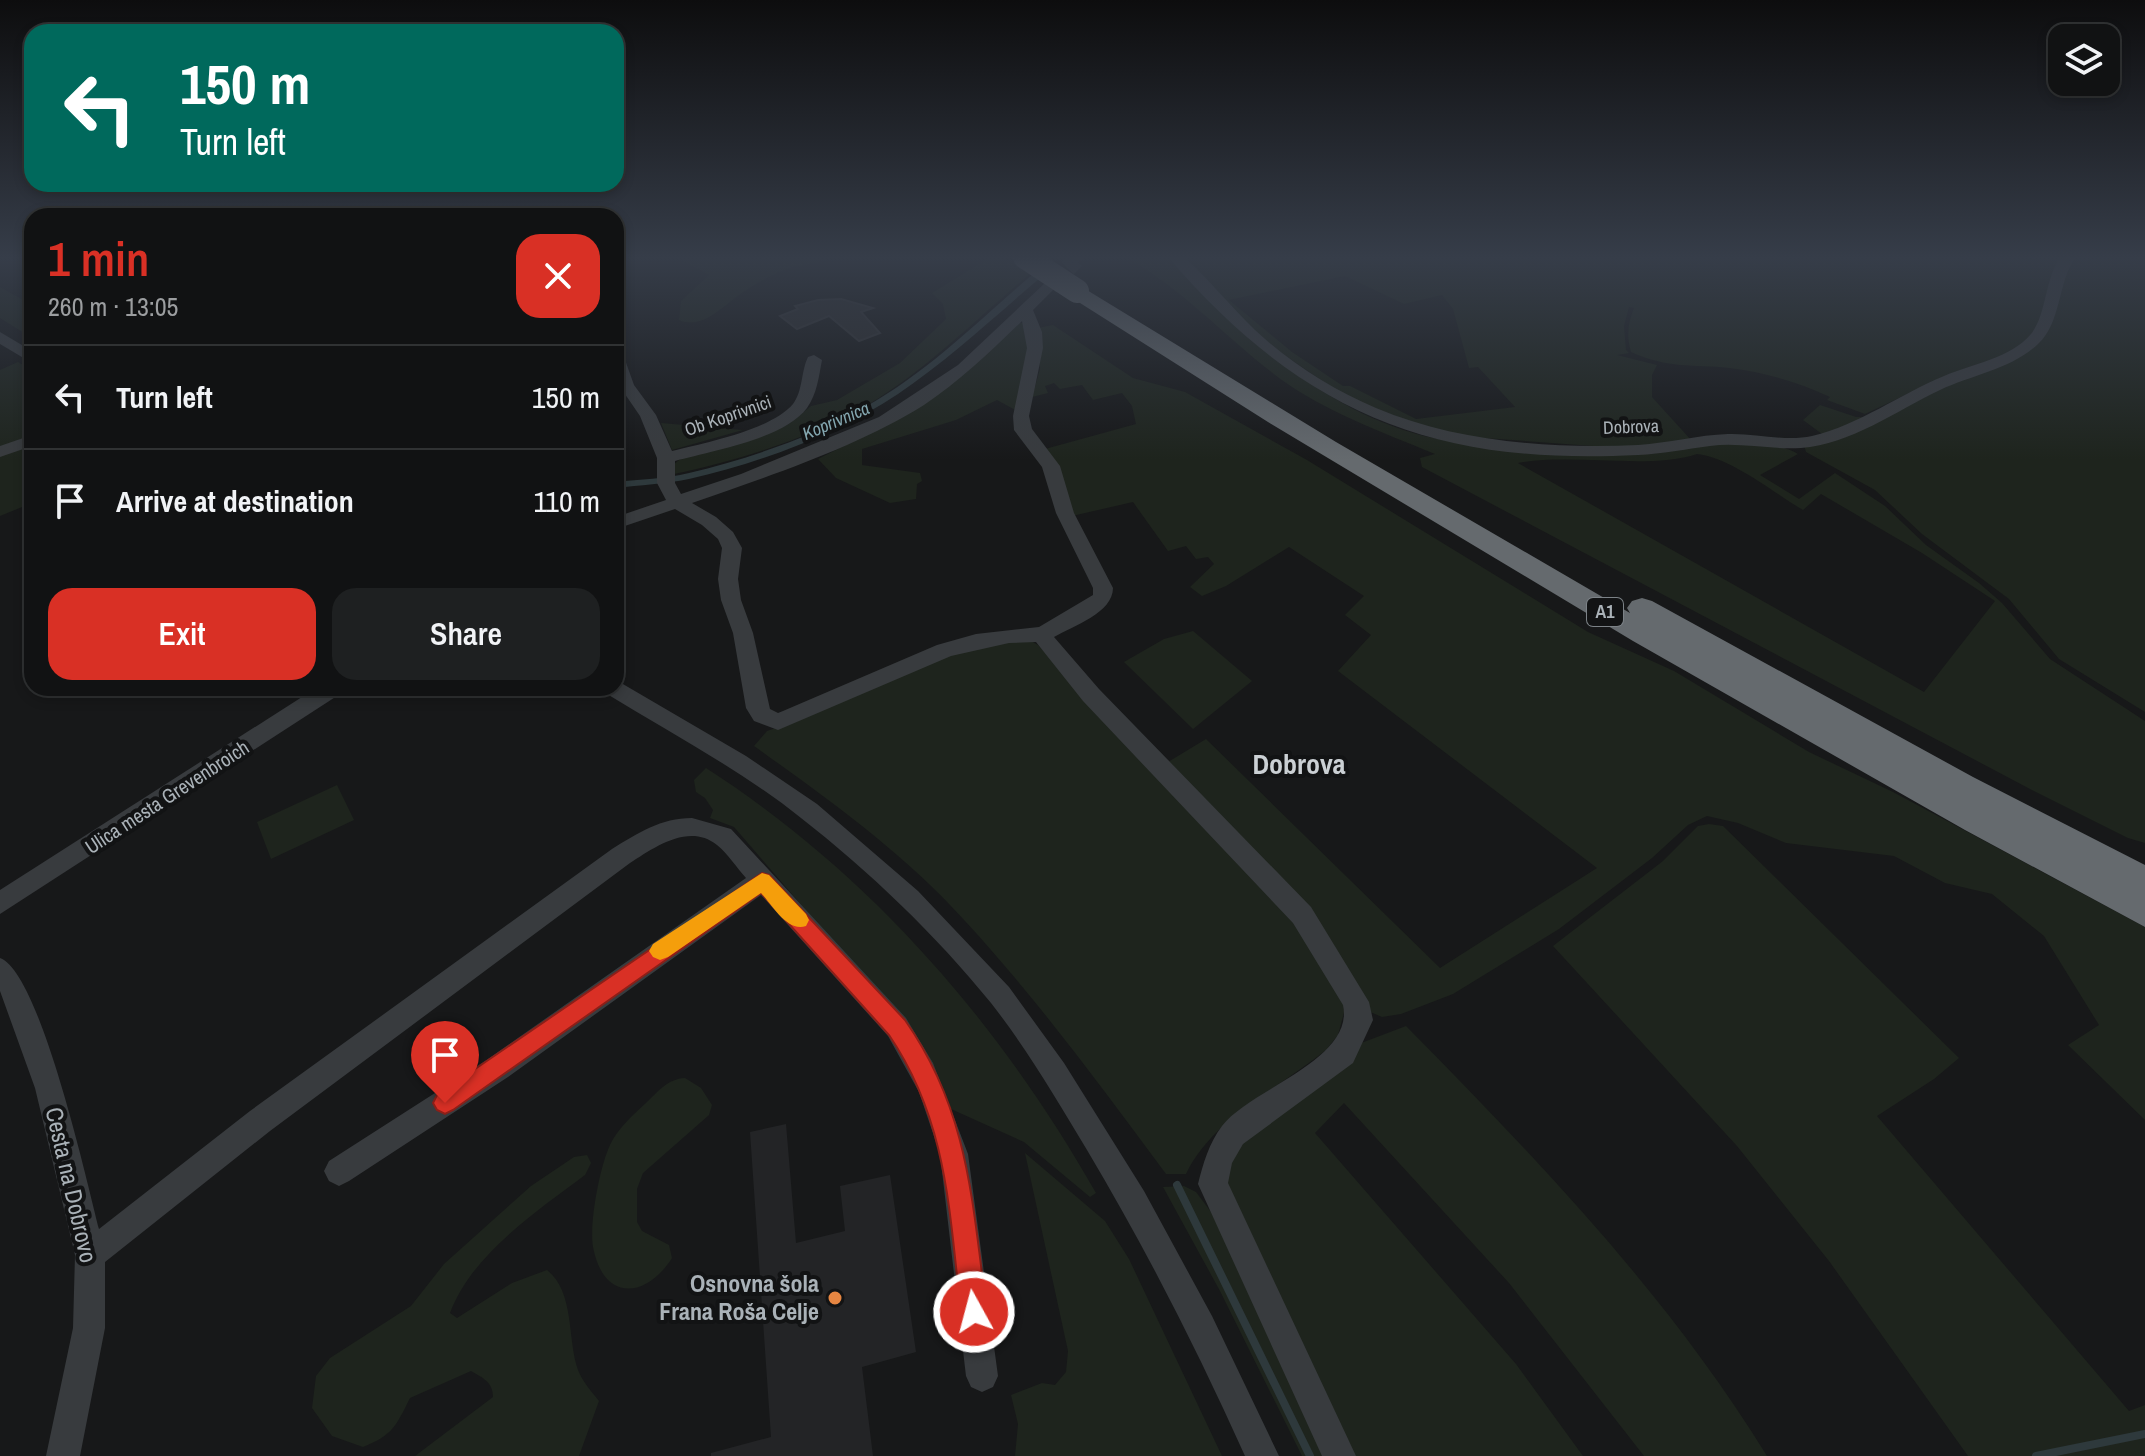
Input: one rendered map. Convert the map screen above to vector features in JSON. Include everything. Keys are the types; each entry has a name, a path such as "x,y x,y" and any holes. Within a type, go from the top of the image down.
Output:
{"highway":[{"name":"A1","path":"1143,324 1262,408 1665,648 1946,805 2145,911"},
{"name":"A1","path":"1156,324 1710,647 1961,786 2145,882"}],"street":[{"path":"624,516 668,477 781,465 885,421 964,368 1010,324"},
{"path":"624,391 648,415 668,477 726,536 732,548 728,579 731,600 743,633 757,708 778,722 886,671 929,655 1008,636 1043,634 1078,615 1103,596 1103,588 1065,513 1051,466 1023,430 1021,416 1035,348 1031,324"},
{"name":"Dobrova","path":"1242,324 1261,343 1337,395 1392,422 1421,432 1573,448 1638,450 1726,439 1780,443 1817,440 1948,380 2004,359 2029,345 2046,324"},
{"path":"0,337 24,353"},
{"name":"Ob Koprivnici","path":"668,477 782,420 800,406 814,360"},
{"path":"0,452 24,443"},
{"path":"1043,634 1049,647 1091,695 1302,915 1356,1002 1360,1020 1343,1054 1233,1134 1219,1159 1213,1184 1339,1456"},
{"path":"624,693 744,766 807,810 945,933 1001,996 1054,1070 1135,1200 1225,1373 1262,1456"},
{"name":"Ulica mesta Grevenbroich","path":"0,922 3,908 0,903 320,696"},
{"path":"90,1255 260,1121 654,834 688,826 723,836 897,1027 915,1053 931,1087 954,1154 982,1376"},
{"path":"339,1171 498,1068 683,934 762,881"},
{"name":"Cesta na Dobrovo","path":"0,969 12,987 49,1088 90,1255 89,1328 63,1456"}],"shaded area":[{"path":"10,324 24,324 24,333"},
{"path":"941,324 972,324 891,390 847,416 749,455 674,474 672,466 679,460 789,424 811,406 837,400 900,363"},
{"path":"977,324 987,324 898,394 850,422 798,446 680,481 624,487 624,481 680,475 734,461 845,418 910,378"},
{"path":"1018,324 1024,324 1029,341 1017,411 997,400 956,420 862,449 862,465 920,473 922,481 917,484 916,499 890,503 836,478 818,459 894,421"},
{"path":"1215,324 1237,324 1316,387 1386,424 1424,436 1462,442 1600,452 1713,443 1761,443 1798,454 1760,475 1799,499 1835,473 1885,506 1926,545 1979,583 2002,603 2050,659 2145,721 2145,843 2128,838 2030,789 1422,467 1420,458 1435,454 1316,401 1260,363","holes":["1697,454 1723,462 1803,510 1821,494 1922,553 1995,601 1924,692 1518,463 1539,460 1657,461"]},
{"path":"1246,324 1258,324 1292,352 1343,386 1350,386 1416,419 1515,407 1478,367 1469,368 1457,324 1625,324 1626,350 1629,353 1617,355 1657,365 1652,375 1652,397 1692,441 1620,448 1456,436 1410,425 1343,395 1277,350"},
{"path":"1629,324 2145,324 2145,712 2059,659 2009,599 1922,534 1875,490 1806,452 1804,445 1822,434 1803,420 1820,405 1856,417 1870,417 1952,373 1865,414 1827,400 1830,397 1793,382 1767,375 1669,363 1645,357 1631,352"},
{"path":"1053,325 1133,378 1185,392 1307,460 1588,632 1674,671 1809,752 1893,792 2145,927 2145,1120 2068,1045 2099,1025 2044,936 1992,894 1945,883 1894,856 1786,843 1738,823 1707,816 1688,825 1652,858 1559,929 1453,994 1401,1014 1382,1017 1368,1011 1168,762 1206,739 1440,968 1597,868 1338,671 1371,635 1345,615 1364,596 1289,547 1226,586 1202,596 1190,587 1214,564 1208,557 1196,559 1186,546 1168,551 1133,502 1072,516 1045,449 1136,424 1132,406 1122,393 1093,400 1082,385 1060,389 1054,383 1045,386 1048,393 1032,397 1040,369 1038,328"},
{"path":"18,362 24,366 24,440 0,449 0,370"},
{"path":"661,423 743,430 672,450"},
{"path":"24,447 24,506 0,516 0,456"},
{"path":"1193,631 1252,681 1193,729 1124,662 1164,639"},
{"path":"1010,640 1031,641 1038,645 1280,902 1339,991 1345,1009 1338,1035 1326,1050 1230,1120 1198,1154 1186,1174 1166,1174 1044,1013 992,951 917,872 810,786 754,746 767,731 913,665"},
{"path":"706,768 823,855 877,904 927,957 1018,1070 1096,1193 1090,1197 1024,1142 951,1109 923,1049 905,1025 734,827 710,818 713,810 705,798 696,792 694,780"},
{"path":"337,785 354,820 271,859 257,822"},
{"path":"1698,826 1723,826 1959,1058 1934,1079 1877,1116 2129,1411 2145,1405 2145,1456 1968,1456 1829,1261 1737,1146 1553,946 1663,861"},
{"path":"1406,1026 1599,1231 1687,1340 1767,1456 1644,1456 1509,1283 1344,1103 1315,1133 1516,1364 1583,1456 1351,1456 1229,1205 1227,1173 1236,1144 1356,1045"},
{"path":"685,1078 701,1088 712,1105 709,1115 643,1173 637,1189 637,1222 642,1231 669,1245 672,1258 650,1282 638,1287 615,1285 598,1265 592,1237 596,1195 606,1154 617,1133 631,1117 664,1086"},
{"name":"Osnovna šola Frana Roša Celje","path":"786,1124 796,1243 845,1231 840,1186 890,1175 916,1352 862,1367 873,1456 711,1456 711,1453 771,1437 750,1132"},
{"path":"1025,1153 1105,1221 1129,1259 1222,1456 1015,1456 1018,1424 1011,1395 1042,1383 1055,1385 1066,1372 1068,1351"},
{"path":"587,1155 591,1163 585,1175 527,1219 489,1253 460,1292 450,1313 457,1318 512,1283 547,1270 556,1279 566,1303 578,1370 599,1401 579,1456 415,1456 493,1397 489,1384 471,1371 410,1398 392,1428 373,1443 363,1447 332,1436 312,1408 316,1376 330,1358 411,1306 444,1264 531,1186 574,1157"},
{"path":"1184,1186 1196,1192 1211,1212 1330,1456 1302,1456 1220,1291 1163,1187"}],"building":[{"path":"790,324 809,324 797,329"},
{"path":"839,324 872,324 880,333 859,341"}],"waterway":[{"path":"1177,1185 1310,1456"},
{"path":"2036,1456 2145,1434"}],"slow traffic":[{"path":"660,951 762,881 799,920"}],"place":[{"name":"Osnovna šola Frana Roša Celje","path":"835,1298"}],"district":[{"name":"Dobrova","path":"1299,764"}],"route":[{"path":"445,1103 762,881 897,1027 915,1053 944,1119 954,1154 974,1312"}],"water label":[{"name":"Koprivnica","path":"836,421"}]}
